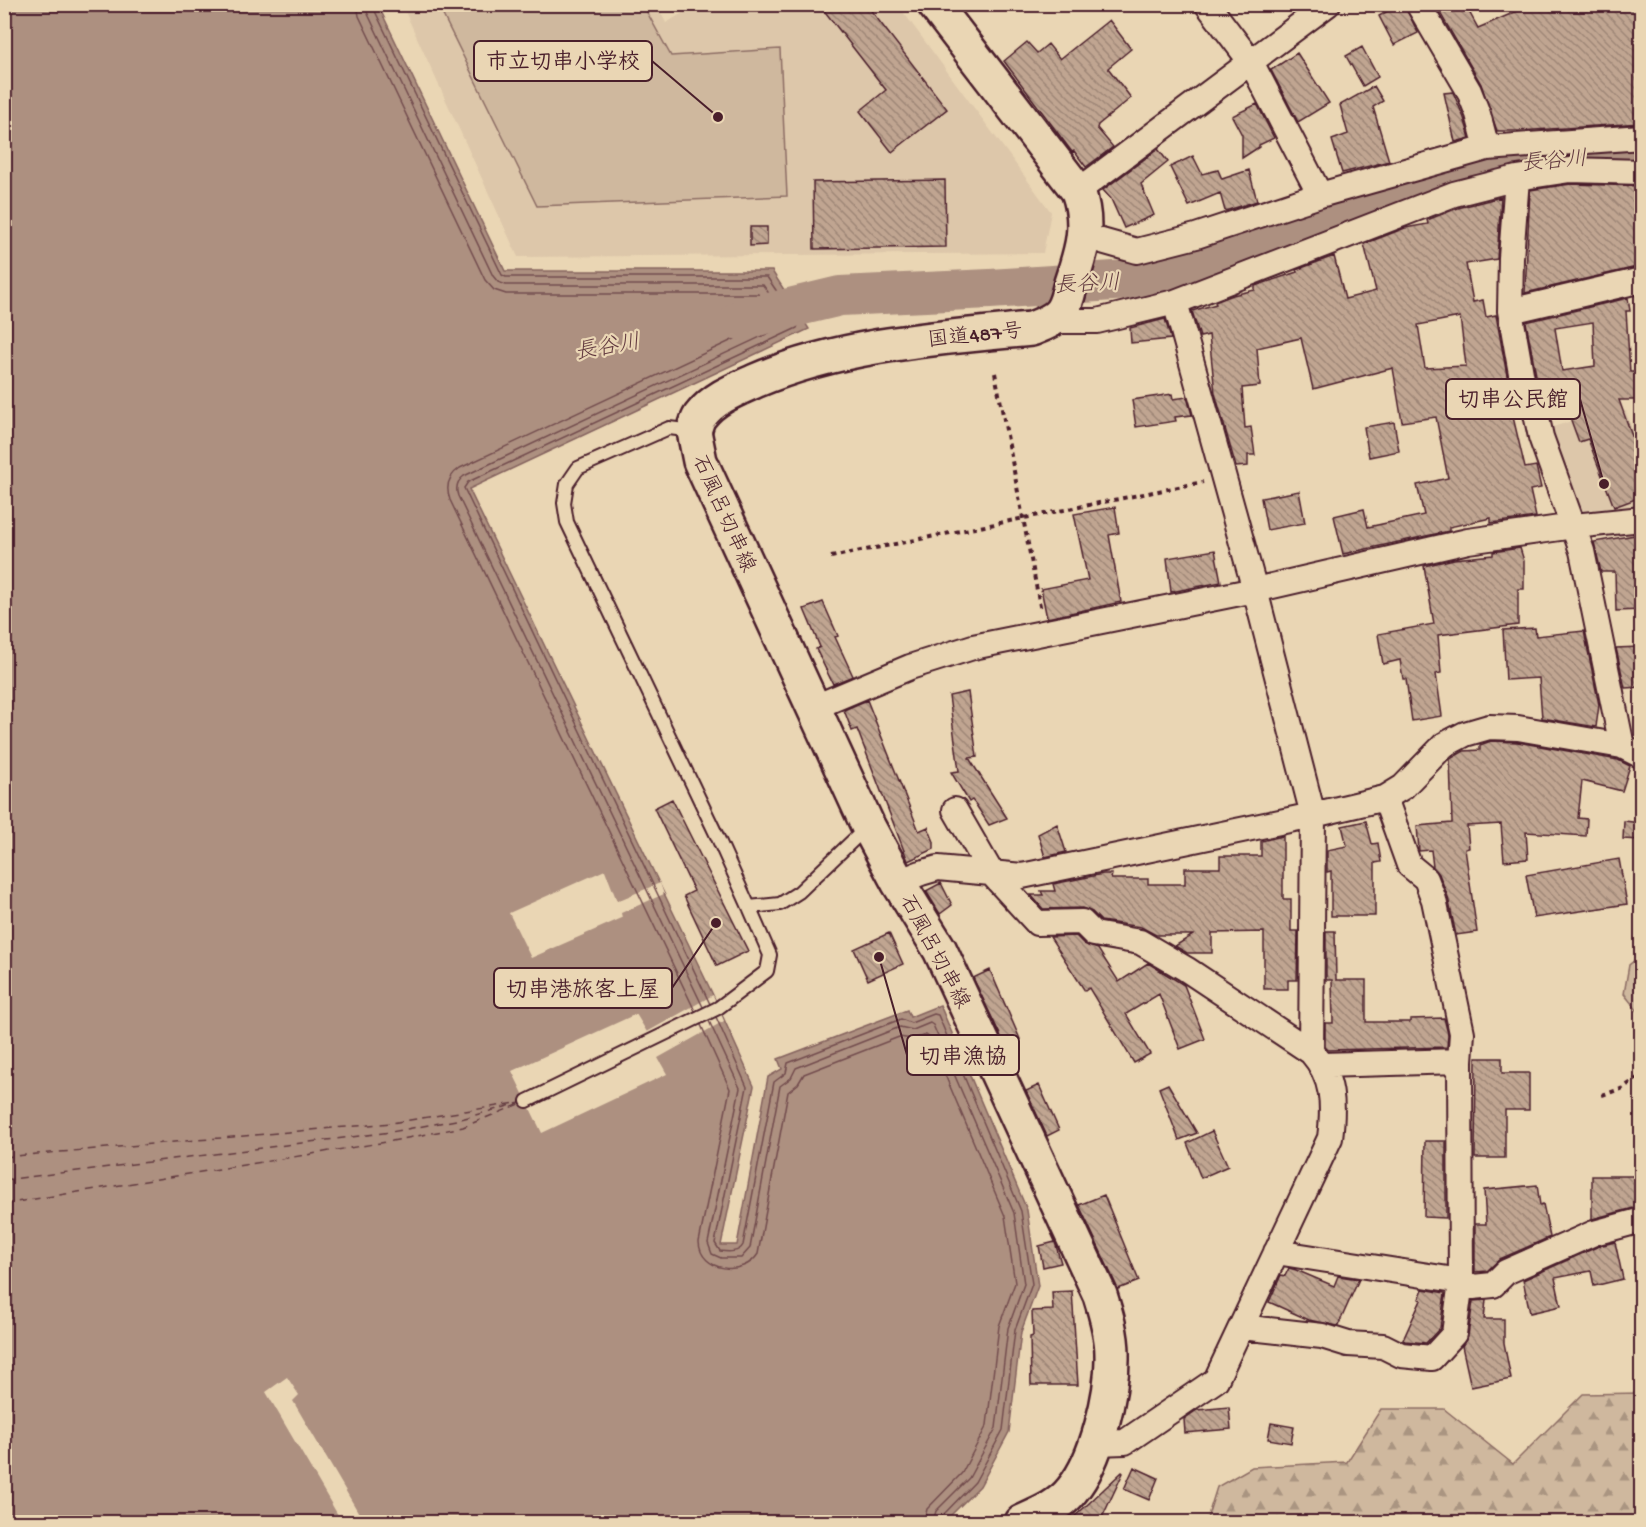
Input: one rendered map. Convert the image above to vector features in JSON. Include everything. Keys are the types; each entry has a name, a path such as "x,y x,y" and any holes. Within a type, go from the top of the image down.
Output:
{"main road":[{"path":"934,4 1078,191 1084,208 1082,246 1056,316"},
{"name":"国道487号","path":"694,431 699,416 713,402 736,389 780,371 836,354 892,343 1031,329 1056,316"},
{"name":"石風呂切串線","path":"694,431 700,461 868,826 898,882 940,950 1101,1295 1113,1354 1110,1386 1096,1443 1085,1472 1072,1491 1054,1507 1024,1522"}],"street":[{"path":"1207,4 1251,62 1320,195"},
{"path":"1078,191 1328,4"},
{"path":"1418,4 1469,91 1487,148"},
{"path":"1082,246 1137,251 1196,236 1320,195 1487,148 1641,138"},
{"path":"1056,316 1097,321 1175,302 1454,194 1517,178 1570,170 1641,172"},
{"path":"898,882 938,868 1022,876 1385,798 1403,787 1444,745 1465,734 1489,728 1518,728 1632,751 1582,551 1541,437 1534,405 1522,379 1510,311 1517,178"},
{"path":"1510,311 1641,280"},
{"path":"1096,1443 1125,1442 1216,1380 1330,1138 1333,1111 1330,1087 1316,1059 1313,815 1255,590 1175,302"},
{"path":"814,707 910,667 973,647 1255,590 1468,541 1641,519"},
{"path":"1241,1327 1323,1336 1348,1344 1383,1346 1401,1355 1432,1358 1454,1334 1461,1281 1460,1061 1462,1033 1434,900 1426,879 1409,865 1385,798"},
{"path":"955,810 992,874 1037,923 1082,922 1094,934 1140,942 1186,969 1316,1059 1460,1061"},
{"path":"1276,1252 1461,1281 1473,1287 1492,1285 1506,1272 1594,1233 1641,1220"}],"lane":[{"path":"526,1101 718,1008 766,971 770,955 717,836 567,522 564,503 567,484 578,468 669,428 694,431"},
{"path":"749,907 780,904 799,892 868,826"}],"path":[{"path":"995,373 1046,633"},
{"path":"831,556 1223,478"},
{"path":"1602,1095 1622,1089 1641,1075"}],"shaded area":[{"path":"402,5 657,5 666,23 696,5 898,5 1051,212 1043,253 518,257"},
{"path":"1626,411 1641,452 1641,515 1580,519 1547,429 1593,414"}],"green space":[{"path":"438,5 643,5 671,56 780,49 787,196 537,206"},
{"path":"1641,955 1641,1015 1624,994 1629,965"},
{"path":"1641,1393 1641,1522 1206,1522 1217,1487 1252,1467 1347,1462 1381,1409 1444,1409 1513,1464 1583,1394"}],"water":[{"path":"5,5 378,5 505,271 772,271 809,329 469,489 713,995 754,1086 721,1245 737,1245 768,1077 782,1069 778,1059 907,1010 910,1017 940,1005 1027,1210 1038,1286 1021,1332 1009,1432 980,1486 944,1522 5,1522"}],"pier":[{"path":"605,870 617,901 660,883 664,894 621,913 622,918 531,958 509,913"},
{"path":"713,995 724,1021 658,1058 667,1074 542,1133 512,1071 636,1014 647,1032"},
{"path":"287,1377 299,1395 293,1401 364,1522 342,1522 266,1392"}],"building":[{"path":"819,4 866,4 947,109 892,152 860,111 886,90"},
{"path":"1404,4 1418,33 1394,45 1379,16"},
{"path":"1435,4 1473,4 1467,8 1478,28 1534,4 1641,4 1641,123 1497,131 1481,84"},
{"path":"1109,20 1131,49 1108,68 1131,98 1098,125 1097,128 1113,147 1086,167 1074,151 1072,152 1004,61 1027,42 1037,53 1048,44 1060,59"},
{"path":"1362,47 1378,77 1363,86 1346,56"},
{"path":"1297,53 1329,103 1298,122 1271,70"},
{"path":"1374,86 1383,101 1373,107 1389,161 1342,173 1332,140 1348,134 1340,105"},
{"path":"1453,92 1470,138 1455,142 1444,93"},
{"path":"1257,104 1274,138 1259,145 1242,158 1242,135 1232,116"},
{"path":"1158,149 1168,162 1141,184 1154,215 1124,228 1111,199 1103,190"},
{"path":"1193,156 1202,174 1218,170 1222,179 1249,170 1257,201 1225,211 1220,193 1189,206 1170,167"},
{"path":"945,180 946,247 814,249 813,182"},
{"path":"1571,184 1641,186 1641,266 1525,293 1530,190"},
{"path":"1501,197 1497,259 1466,264 1473,302 1483,300 1486,317 1496,315 1517,416 1513,417 1525,468 1536,466 1541,488 1530,490 1536,517 1491,523 1491,518 1449,527 1449,531 1343,554 1334,516 1364,509 1368,527 1424,515 1417,485 1448,478 1436,417 1402,422 1393,368 1313,389 1301,338 1257,348 1260,386 1242,388 1245,428 1251,427 1255,455 1248,455 1248,466 1236,467 1215,393 1209,335 1200,337 1192,311 1216,304 1215,302 1233,295 1255,290 1255,286 1297,272 1296,270 1334,256 1345,299 1376,291 1364,244 1405,228 1428,224 1427,220 1458,208","holes":["1460,317 1466,366 1425,368 1418,325"]},
{"path":"750,227 767,227 767,245 750,246"},
{"path":"1628,298 1630,311 1626,311 1630,372 1636,372 1636,400 1619,400 1641,461 1641,497 1614,507 1588,439 1579,442 1568,412 1560,413 1559,407 1554,407 1551,384 1541,386 1536,375 1526,322","holes":["1593,322 1595,366 1562,371 1555,328"]},
{"path":"1165,319 1171,339 1131,343 1130,328"},
{"path":"1172,394 1173,399 1187,397 1192,415 1175,417 1176,421 1136,427 1132,400"},
{"path":"1394,422 1399,451 1369,457 1364,427"},
{"path":"1299,491 1305,523 1267,530 1261,498"},
{"path":"1115,507 1119,533 1109,535 1121,602 1047,618 1041,589 1088,580 1074,514"},
{"path":"1641,534 1641,610 1616,611 1615,572 1601,572 1594,542"},
{"path":"1520,548 1524,561 1524,589 1518,589 1518,625 1438,635 1441,673 1436,674 1442,716 1412,721 1406,679 1403,679 1400,660 1383,664 1378,634 1434,624 1424,566 1454,559 1493,555 1493,552"},
{"path":"1215,550 1221,582 1171,592 1167,558"},
{"path":"823,602 838,636 835,637 853,676 833,684 816,649 820,647 804,609"},
{"path":"1535,628 1536,636 1584,631 1599,705 1596,727 1542,718 1539,678 1506,680 1503,630"},
{"path":"1640,647 1641,687 1625,688 1616,648"},
{"path":"968,692 977,757 969,758 1007,818 989,825 972,800 969,802 951,772 959,771 949,696"},
{"path":"867,700 919,831 928,827 934,842 934,849 908,861 857,729 852,731 844,710"},
{"path":"1491,741 1517,742 1618,760 1630,766 1622,791 1582,781 1578,818 1587,819 1586,836 1526,832 1528,859 1504,861 1501,824 1467,826 1469,848 1465,849 1477,932 1456,935 1448,897 1439,874 1433,867 1431,850 1419,851 1417,826 1452,823 1450,759 1464,751 1480,750 1480,745"},
{"path":"672,799 748,951 717,966 684,896 694,891 654,808"},
{"path":"1366,821 1372,844 1378,843 1381,862 1375,863 1375,916 1331,916 1331,871 1327,872 1327,850 1347,846 1342,826"},
{"path":"1624,821 1641,823 1641,840 1623,839"},
{"path":"1057,824 1066,852 1045,857 1038,834"},
{"path":"1283,836 1283,899 1291,899 1291,931 1298,931 1297,980 1288,980 1288,989 1264,989 1264,932 1212,933 1212,953 1187,953 1175,946 1193,935 1156,935 1141,927 1101,921 1092,912 1082,908 1043,909 1031,895 1043,895 1041,891 1055,891 1053,884 1103,874 1112,874 1111,879 1148,879 1148,884 1185,884 1185,868 1220,868 1220,856 1261,856 1261,841"},
{"path":"1619,859 1627,904 1534,918 1526,875"},
{"path":"941,883 952,905 940,914 926,891"},
{"path":"1326,931 1335,931 1336,980 1366,980 1366,1022 1410,1022 1410,1019 1444,1018 1448,1034 1447,1047 1328,1050 1325,1047 1325,1023 1333,1023 1332,980 1326,980"},
{"path":"889,933 903,964 868,980 854,949"},
{"path":"1076,936 1084,944 1098,949 1119,982 1148,963 1184,985 1205,1039 1180,1049 1159,994 1126,1014 1150,1054 1134,1063 1089,988 1085,991 1050,937"},
{"path":"990,970 1020,1039 1005,1045 973,978"},
{"path":"1476,1058 1502,1058 1502,1073 1529,1073 1529,1110 1505,1110 1505,1158 1475,1158"},
{"path":"1168,1084 1197,1133 1179,1140 1159,1088"},
{"path":"1039,1085 1059,1130 1047,1136 1026,1091"},
{"path":"1212,1131 1228,1166 1201,1178 1187,1143"},
{"path":"1425,1141 1446,1141 1446,1218 1424,1217"},
{"path":"1592,1176 1641,1176 1641,1206 1592,1219"},
{"path":"1537,1185 1540,1205 1543,1204 1550,1237 1500,1259 1487,1271 1475,1272 1475,1224 1486,1224 1484,1190"},
{"path":"1104,1195 1139,1281 1118,1289 1079,1205"},
{"path":"1055,1242 1061,1263 1043,1267 1039,1246"},
{"path":"1615,1242 1623,1279 1594,1286 1591,1271 1555,1278 1561,1306 1530,1313 1523,1280 1599,1246"},
{"path":"1289,1268 1334,1286 1338,1276 1359,1279 1338,1326 1309,1320 1269,1302 1281,1275 1285,1276"},
{"path":"1423,1289 1445,1293 1440,1328 1426,1343 1405,1341 1403,1340 1421,1300 1419,1299"},
{"path":"1072,1291 1078,1385 1031,1385 1032,1311 1053,1310 1052,1292"},
{"path":"1486,1300 1484,1319 1504,1319 1504,1343 1511,1379 1471,1387 1462,1346 1468,1336 1473,1301"},
{"path":"1229,1407 1231,1429 1185,1433 1184,1419 1197,1410"},
{"path":"1271,1423 1294,1427 1291,1443 1268,1439"},
{"path":"1134,1467 1158,1478 1149,1500 1124,1489"},
{"path":"1122,1472 1100,1522 1069,1522"}],"waterway":[{"name":"長谷川","path":"740,320 840,296 1129,280 1198,267 1484,166 1553,156 1642,154"}],"ferry route":[{"path":"4,1157 391,1123 522,1102"},
{"path":"4,1180 391,1132 461,1119 523,1102"},
{"path":"4,1204 392,1141 463,1127 520,1104"}],"place":[{"name":"市立切串小学校","path":"718,117"},
{"name":"切串公民館","path":"1604,484"},
{"name":"切串港旅客上屋","path":"716,923"},
{"name":"切串漁協","path":"879,957"}]}
